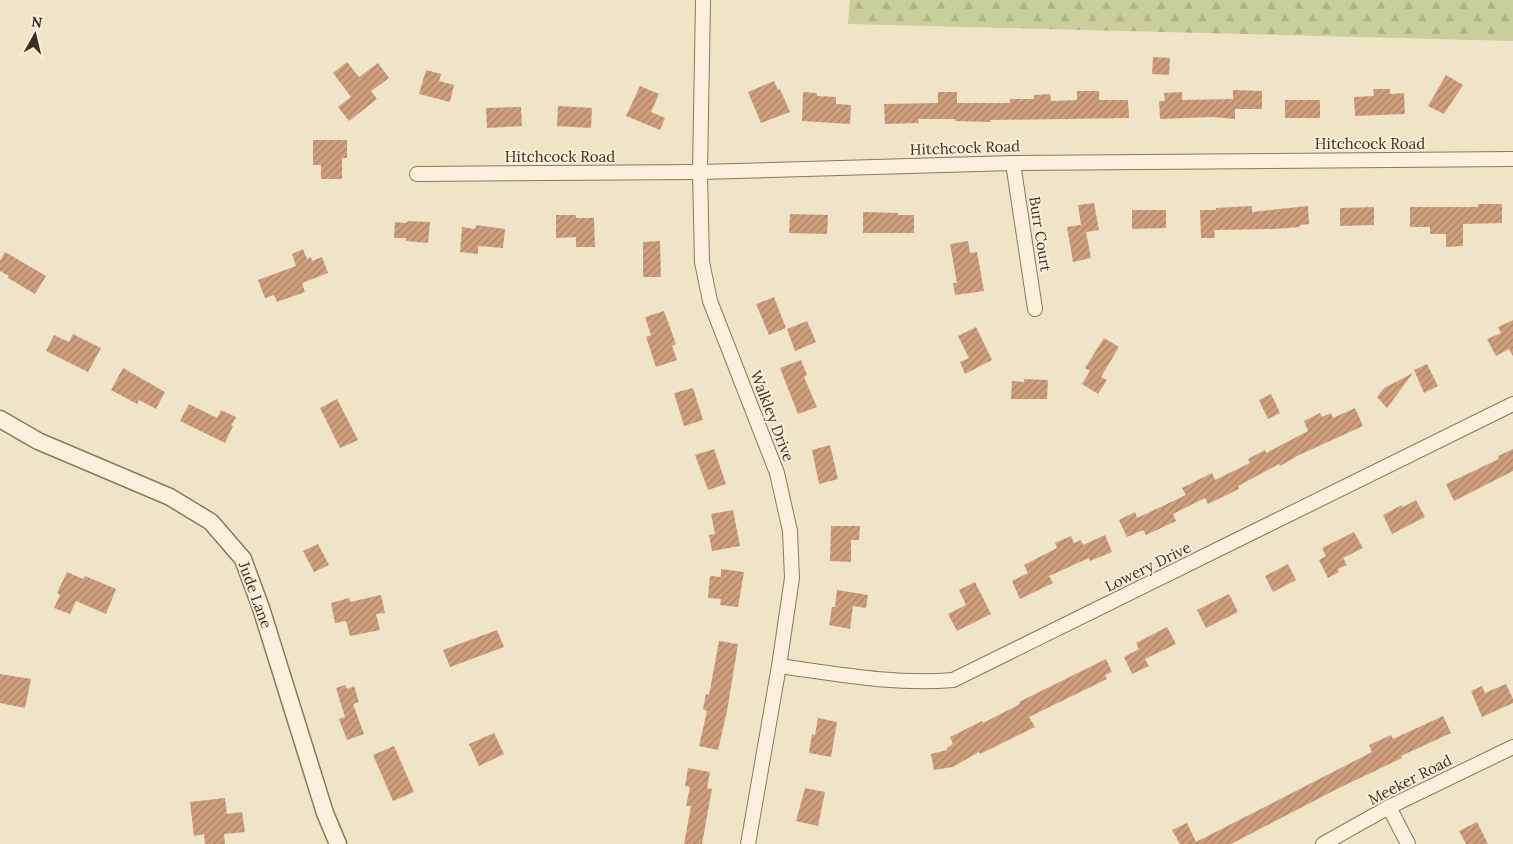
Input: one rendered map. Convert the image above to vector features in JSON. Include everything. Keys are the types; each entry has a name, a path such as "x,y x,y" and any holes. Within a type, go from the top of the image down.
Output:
{"street":[{"name":"Walkley Drive","path":"703,0 700,172 702,262 710,301 777,473 790,531 792,578 779,666 748,844"},
{"name":"Hitchcock Road","path":"417,174 700,172 1013,163 1513,159"},
{"name":"Burr Court","path":"1013,163 1035,310"},
{"name":"Lowery Drive","path":"779,666 882,680 926,682 953,680 1513,404"},
{"name":"Jude Lane","path":"0,419 38,441 170,497 211,522 243,559 261,608 325,813 338,844"},
{"name":"Meeker Road","path":"1323,844 1389,807 1513,747"},
{"path":"1389,807 1408,844"}],"green space":[{"path":"850,0 1513,0 1513,41 848,24"}],"building":[{"path":"1153,57 1170,58 1169,75 1152,74"},
{"path":"347,62 359,77 378,63 389,78 371,91 377,99 349,121 338,107 351,97 333,73"},
{"path":"426,70 441,74 439,81 454,85 450,102 419,94"},
{"path":"1446,75 1463,85 1444,114 1428,106"},
{"path":"774,81 778,90 780,89 790,112 761,123 748,92"},
{"path":"640,86 659,94 651,112 665,118 660,130 626,116"},
{"path":"1373,89 1390,89 1390,94 1404,93 1405,114 1355,116 1354,97 1374,96"},
{"path":"1233,90 1262,91 1262,109 1235,109 1235,119 1212,117 1160,119 1159,101 1165,101 1164,93 1182,92 1182,100 1233,99"},
{"path":"1077,91 1099,91 1099,100 1128,100 1129,118 990,120 990,122 955,121 955,119 918,119 919,123 885,124 884,104 938,103 938,92 957,92 957,103 1010,103 1010,99 1034,99 1034,95 1050,94 1051,101 1077,100"},
{"path":"803,92 817,93 817,96 836,97 836,104 851,105 850,124 802,121"},
{"path":"1285,100 1320,100 1320,118 1285,118"},
{"path":"558,106 592,108 591,128 557,126"},
{"path":"521,107 522,126 487,128 486,108"},
{"path":"313,140 347,140 347,158 342,158 342,179 321,179 321,165 313,165"},
{"path":"1094,203 1099,230 1086,232 1091,258 1073,262 1067,227 1081,225 1078,205"},
{"path":"1478,204 1502,204 1502,223 1463,224 1463,246 1446,247 1446,234 1430,234 1430,227 1410,227 1410,207 1478,207"},
{"path":"1252,206 1252,212 1308,206 1309,224 1300,225 1300,227 1274,229 1214,230 1215,238 1201,238 1200,210"},
{"path":"1374,207 1374,225 1340,226 1340,208"},
{"path":"1132,210 1166,210 1166,228 1132,229"},
{"path":"863,212 914,215 914,233 863,233"},
{"path":"790,214 828,215 827,234 789,233"},
{"path":"556,215 576,215 576,218 594,218 595,247 576,247 576,237 556,238"},
{"path":"408,221 430,222 428,243 406,241 406,238 394,238 395,222 406,223"},
{"path":"476,225 505,229 503,248 478,246 478,254 460,252 462,227 475,229"},
{"path":"660,241 661,277 643,277 643,242"},
{"path":"968,241 970,253 977,252 984,291 955,295 953,283 957,283 950,244"},
{"path":"303,249 307,259 311,257 312,261 322,257 328,273 302,283 305,292 277,302 274,295 265,298 258,280 296,266 292,254"},
{"path":"5,252 46,276 35,294 0,271 0,261"},
{"path":"774,297 786,328 769,335 756,304"},
{"path":"664,311 676,344 672,346 677,360 656,367 646,337 651,335 645,317"},
{"path":"1513,320 1513,356 1509,349 1496,356 1487,339 1501,333 1498,327"},
{"path":"807,321 816,342 795,351 787,329"},
{"path":"976,327 992,360 965,374 960,362 969,358 958,336"},
{"path":"73,334 101,348 88,372 46,351 54,335 69,342"},
{"path":"1104,338 1119,347 1101,377 1107,380 1098,394 1082,384 1090,371 1085,368"},
{"path":"801,360 807,375 804,377 817,407 798,414 780,368"},
{"path":"1427,364 1438,386 1424,393 1414,370"},
{"path":"123,368 165,392 156,409 139,400 137,404 111,390"},
{"path":"1413,373 1387,408 1377,397 1384,388"},
{"path":"1024,379 1048,380 1047,399 1011,399 1012,381 1024,382"},
{"path":"693,388 703,420 684,426 674,393"},
{"path":"1271,394 1280,413 1268,419 1259,400"},
{"path":"337,399 358,440 340,448 320,408"},
{"path":"189,404 217,418 221,410 236,417 225,443 180,421"},
{"path":"1355,408 1363,426 1299,455 1280,466 1279,464 1238,486 1239,489 1208,504 1205,498 1173,514 1176,521 1146,535 1143,530 1127,537 1119,520 1135,512 1137,518 1186,495 1182,488 1212,473 1215,480 1250,463 1248,459 1265,450 1266,453 1308,431 1304,421 1320,413 1322,417 1331,413 1333,418"},
{"path":"830,445 838,479 819,484 812,450"},
{"path":"714,449 726,484 708,490 695,455"},
{"path":"1513,449 1513,471 1454,501 1446,484 1499,459 1498,456"},
{"path":"1416,500 1425,517 1392,534 1383,515"},
{"path":"733,510 740,546 712,551 709,535 715,534 711,514"},
{"path":"831,526 860,526 859,540 851,540 851,562 830,561"},
{"path":"1354,532 1363,548 1343,558 1347,565 1338,569 1339,572 1328,578 1319,560 1326,556 1322,548"},
{"path":"1105,535 1112,552 1090,561 1089,558 1049,576 1053,583 1020,599 1012,581 1028,573 1024,565 1057,548 1055,543 1071,536 1074,543 1081,540 1083,545"},
{"path":"318,544 329,565 314,572 303,551"},
{"path":"1288,564 1296,580 1273,592 1265,576"},
{"path":"721,569 744,572 738,607 720,605 721,599 708,598 710,576 721,577"},
{"path":"67,572 83,579 85,576 116,589 106,614 76,601 70,614 54,608 60,595 57,593"},
{"path":"975,582 991,614 957,631 948,614 966,605 959,590"},
{"path":"837,590 868,595 866,608 853,606 850,629 829,625 832,607 835,607"},
{"path":"1229,594 1238,612 1206,628 1197,610"},
{"path":"381,595 385,613 376,614 380,630 350,636 346,621 335,623 331,603 349,598 350,602"},
{"path":"1167,627 1176,644 1145,659 1149,666 1132,674 1124,657 1139,649 1136,643"},
{"path":"497,630 504,647 450,667 443,650"},
{"path":"719,641 738,644 727,711 718,750 699,746 707,711 703,709 706,694 709,695"},
{"path":"1106,659 1112,672 1105,675 1107,679 1029,717 1035,727 980,754 979,752 953,767 934,770 931,754 947,750 953,744 950,737 982,721 983,723 1020,704 1019,702"},
{"path":"0,674 31,679 25,708 0,703"},
{"path":"1506,684 1513,703 1482,717 1471,691 1482,686 1485,693"},
{"path":"345,685 347,689 354,686 359,702 353,704 364,734 347,740 339,719 345,717 336,688"},
{"path":"1443,716 1451,733 1401,756 1402,758 1339,788 1231,844 1180,844 1172,830 1187,823 1196,842 1372,752 1369,745 1391,735 1393,739"},
{"path":"818,718 837,722 831,757 809,753 812,734 815,735"},
{"path":"494,733 504,754 479,766 469,744"},
{"path":"394,746 414,792 393,801 373,755"},
{"path":"688,768 710,772 707,788 712,789 702,844 684,844 691,806 686,806 690,787 685,786"},
{"path":"805,788 825,792 818,826 796,821"},
{"path":"225,798 227,814 242,812 245,832 224,834 225,844 205,844 204,834 194,836 190,802"},
{"path":"1477,822 1488,844 1466,844 1459,831"}]}
